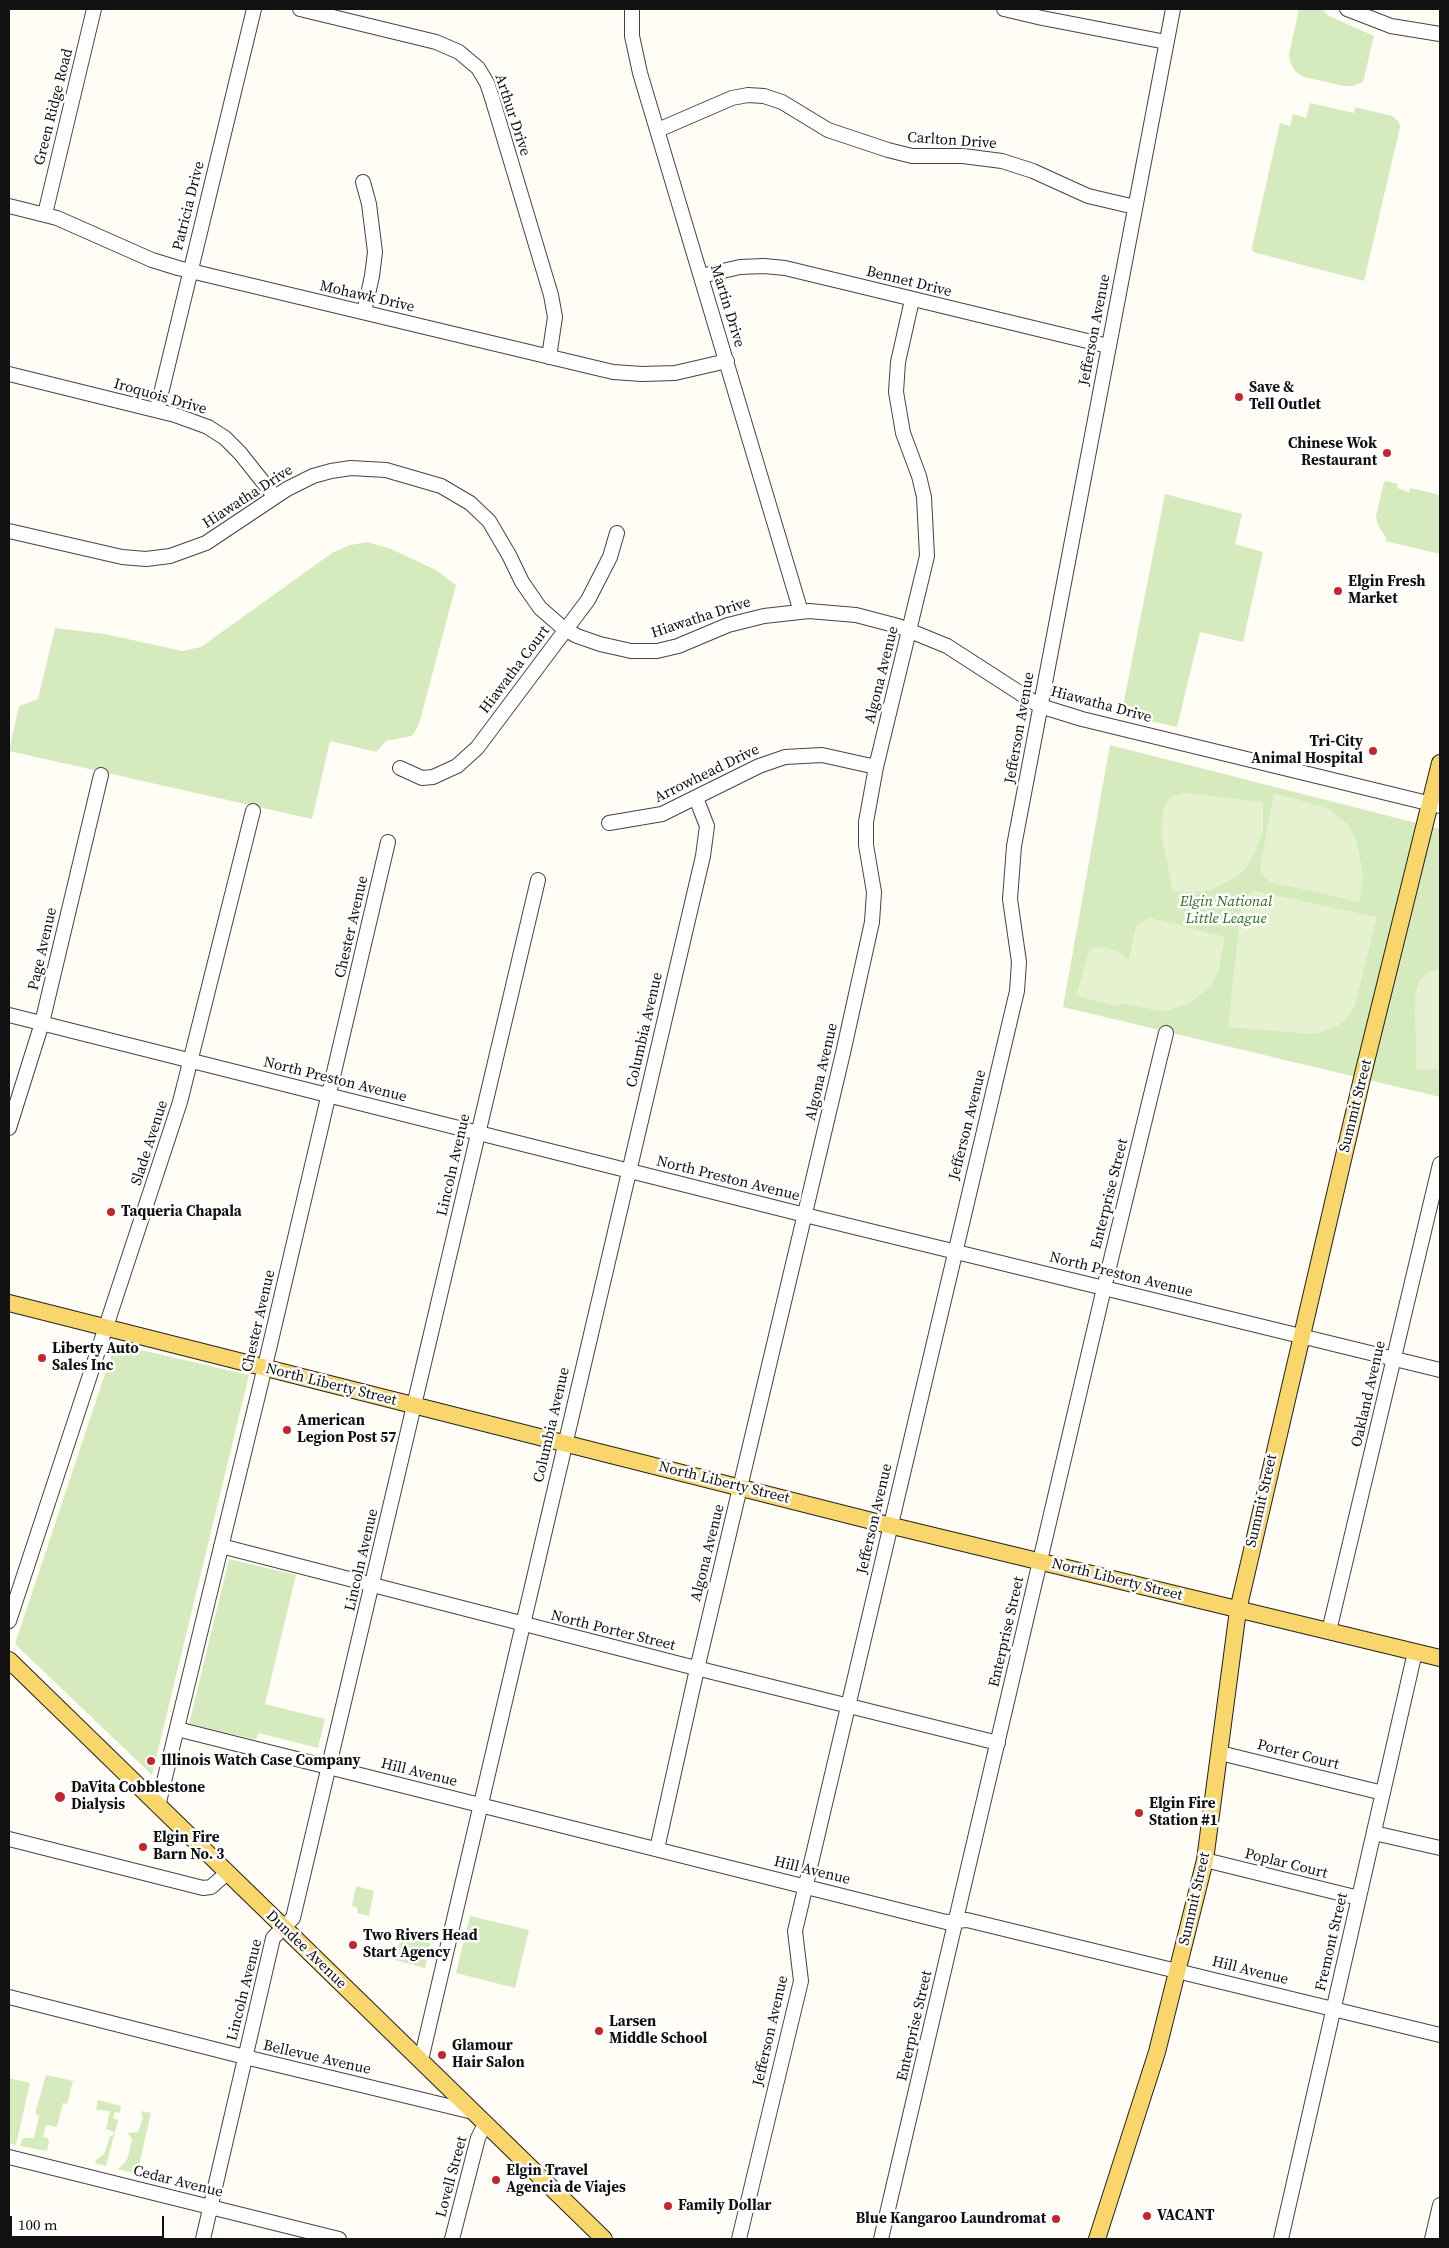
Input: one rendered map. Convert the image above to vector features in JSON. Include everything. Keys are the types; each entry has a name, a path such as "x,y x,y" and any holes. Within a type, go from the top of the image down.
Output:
{"main road":[{"name":"Summit Street","path":"1097,2239 1145,2092 1179,1970 1205,1860 1238,1610 1301,1335 1435,804 1440,763"},
{"name":"North Liberty Street","path":"9,1304 415,1407 565,1442 740,1488 1440,1658"},
{"name":"Dundee Avenue","path":"9,1660 604,2239"}],"street":[{"name":"Green Ridge Road","path":"45,214 94,9"},
{"name":"Patricia Drive","path":"157,410 254,9"},
{"name":"Arthur Drive","path":"300,9 436,42 467,56 483,75 492,98 551,295 555,317 549,357"},
{"name":"Martin Drive","path":"632,9 635,52 801,612"},
{"path":"1004,9 1166,42"},
{"name":"Jefferson Avenue","path":"739,2239 800,1980 794,1935 1019,979 1018,954 1010,907 1010,882 1014,846 1173,9"},
{"path":"1347,9 1391,26 1440,34"},
{"name":"Carlton Drive","path":"658,130 732,98 748,95 764,96 782,102 828,130 888,150 912,156 963,156 1002,161 1033,171 1088,196 1135,207"},
{"path":"363,182 370,209 375,252 364,312"},
{"name":"Mohawk Drive","path":"9,206 45,214 77,226 152,260 190,272 621,373 650,375 682,372 727,361"},
{"name":"Bennet Drive","path":"701,276 740,267 774,266 1108,346"},
{"name":"Algona Avenue","path":"657,1849 697,1669 872,922 874,892 865,827 876,767 910,631 928,548 923,493 903,434 896,392 898,362 912,300"},
{"name":"Iroquois Drive","path":"9,374 157,410 199,423 225,438 247,461 275,498"},
{"name":"Hiawatha Drive","path":"9,531 122,557 159,558 180,554 206,543 275,498 313,476 351,468 386,470 422,479 447,489 466,500 490,521 530,595 548,616 577,636 609,647 649,652 678,646 722,627 752,618 801,612 856,615 888,622 938,642 961,654 1040,706 1091,721 1435,804"},
{"name":"Hiawatha Court","path":"400,768 415,776 428,778 441,774 460,764 480,744 588,600 610,557 617,533"},
{"name":"Arrowhead Drive","path":"609,823 657,816 759,766 791,756 822,754 876,767"},
{"name":"Page Avenue","path":"9,1128 42,1023 100,775"},
{"name":"Columbia Avenue","path":"420,2060 703,856 707,826 696,798"},
{"name":"Slade Avenue","path":"9,1621 180,1102 253,811"},
{"name":"Chester Avenue","path":"158,1806 388,842"},
{"name":"Lincoln Avenue","path":"203,2239 273,1938 293,1918 373,1586 538,880"},
{"name":"North Preston Avenue","path":"9,1015 804,1214 1440,1370"},
{"name":"Enterprise Street","path":"881,2239 1104,1288 1166,1033"},
{"name":"Oakland Avenue","path":"1329,1631 1440,1164"},
{"name":"North Porter Street","path":"221,1546 697,1669 998,1743"},
{"name":"Fremont Street","path":"1282,2239 1374,1833 1376,1791 1415,1652"},
{"name":"Hill Avenue","path":"177,1729 946,1922 968,1920 1440,2035"},
{"name":"Porter Court","path":"1220,1753 1376,1791"},
{"path":"1374,1833 1440,1848"},
{"path":"9,1839 203,1888 211,1887 227,1873"},
{"name":"Poplar Court","path":"1205,1860 1359,1898"},
{"name":"Bellevue Avenue","path":"9,1997 244,2057 472,2112"},
{"name":"Lovell Street","path":"452,2239 478,2138 485,2124"},
{"name":"Cedar Avenue","path":"9,2157 339,2239"},
{"path":"1432,2239 1440,2205"}],"green space":[{"path":"1299,9 1322,9 1329,16 1374,36 1363,82 1353,86 1344,86 1304,77 1295,71 1290,62 1289,54"},
{"path":"1310,103 1354,113 1355,107 1392,116 1399,122 1400,127 1364,281 1253,252 1252,247 1280,123 1290,126 1293,114 1306,118"},
{"path":"1384,482 1398,484 1397,488 1409,492 1410,488 1440,495 1440,554 1385,541 1386,538 1377,523 1376,516"},
{"path":"1165,494 1242,514 1235,544 1263,552 1243,642 1200,632 1177,727 1132,717 1130,713 1122,711"},
{"path":"367,542 391,549 436,570 456,585 419,724 412,736 386,741 376,752 330,741 312,819 9,751 19,706 38,699 55,628 105,634 182,651 201,647 332,553 350,545"},
{"name":"Elgin National Little League","path":"1110,745 1440,829 1440,1097 1063,1007"},
{"path":"1184,793 1263,802 1263,831 1253,856 1245,869 1236,877 1211,890 1173,892 1161,832 1163,812 1166,802 1171,797"},
{"path":"1274,793 1329,809 1347,824 1356,839 1361,863 1363,878 1360,902 1270,882 1265,878 1260,868"},
{"path":"1254,891 1377,917 1355,1005 1347,1018 1338,1026 1312,1034 1228,1027 1242,899"},
{"path":"1150,918 1225,937 1218,972 1211,985 1192,1002 1167,1011 1158,1011 1124,1003 1115,1006 1076,996 1089,951 1096,947 1106,948 1119,952 1129,960 1138,924"},
{"path":"1440,969 1440,1069 1416,1069 1415,994 1419,981 1429,971"},
{"path":"115,1344 249,1375 152,1775 15,1644"},
{"path":"229,1559 296,1575 265,1704 325,1719 318,1748 258,1733 256,1740 189,1724"},
{"path":"356,1886 374,1891 369,1916 357,1913 358,1908 352,1906"},
{"path":"470,1916 529,1930 515,1988 456,1973"},
{"path":"403,1929 432,1936 425,1968 395,1960"},
{"path":"46,2075 73,2081 67,2104 63,2103 57,2127 46,2125 43,2137 48,2138 49,2141 47,2151 20,2146 23,2138 34,2138 39,2116 36,2114 36,2110"},
{"path":"9,2078 30,2083 16,2145 9,2143"},
{"path":"98,2100 121,2106 120,2113 115,2112 113,2118 118,2120 106,2166 95,2163 104,2154 110,2136 114,2132 106,2129 110,2111 96,2110"},
{"path":"142,2111 151,2113 137,2174 118,2169 127,2160 132,2140 128,2133 138,2132 143,2117 141,2116"}],"place":[{"name":"Save & Tell Outlet","path":"1239,397"},
{"name":"Chinese Wok Restaurant","path":"1387,453"},
{"name":"Elgin Fresh Market","path":"1338,591"},
{"name":"Tri-City Animal Hospital","path":"1373,751"},
{"name":"Taqueria Chapala","path":"111,1212"},
{"name":"Liberty Auto Sales Inc","path":"42,1358"},
{"name":"American Legion Post 57","path":"287,1430"},
{"name":"Illinois Watch Case Company","path":"151,1761"},
{"name":"DaVita Cobblestone Dialysis","path":"60,1797"},
{"name":"Elgin Fire Station #1","path":"1139,1813"},
{"name":"Elgin Fire Barn No. 3","path":"143,1847"},
{"name":"Two Rivers Head Start Agency","path":"353,1945"},
{"name":"Larsen Middle School","path":"599,2031"},
{"name":"Glamour Hair Salon","path":"442,2055"},
{"name":"Elgin Travel Agencia de Viajes","path":"496,2180"},
{"name":"Family Dollar","path":"668,2206"},
{"name":"VACANT","path":"1147,2216"},
{"name":"Blue Kangaroo Laundromat","path":"1056,2219"}]}
